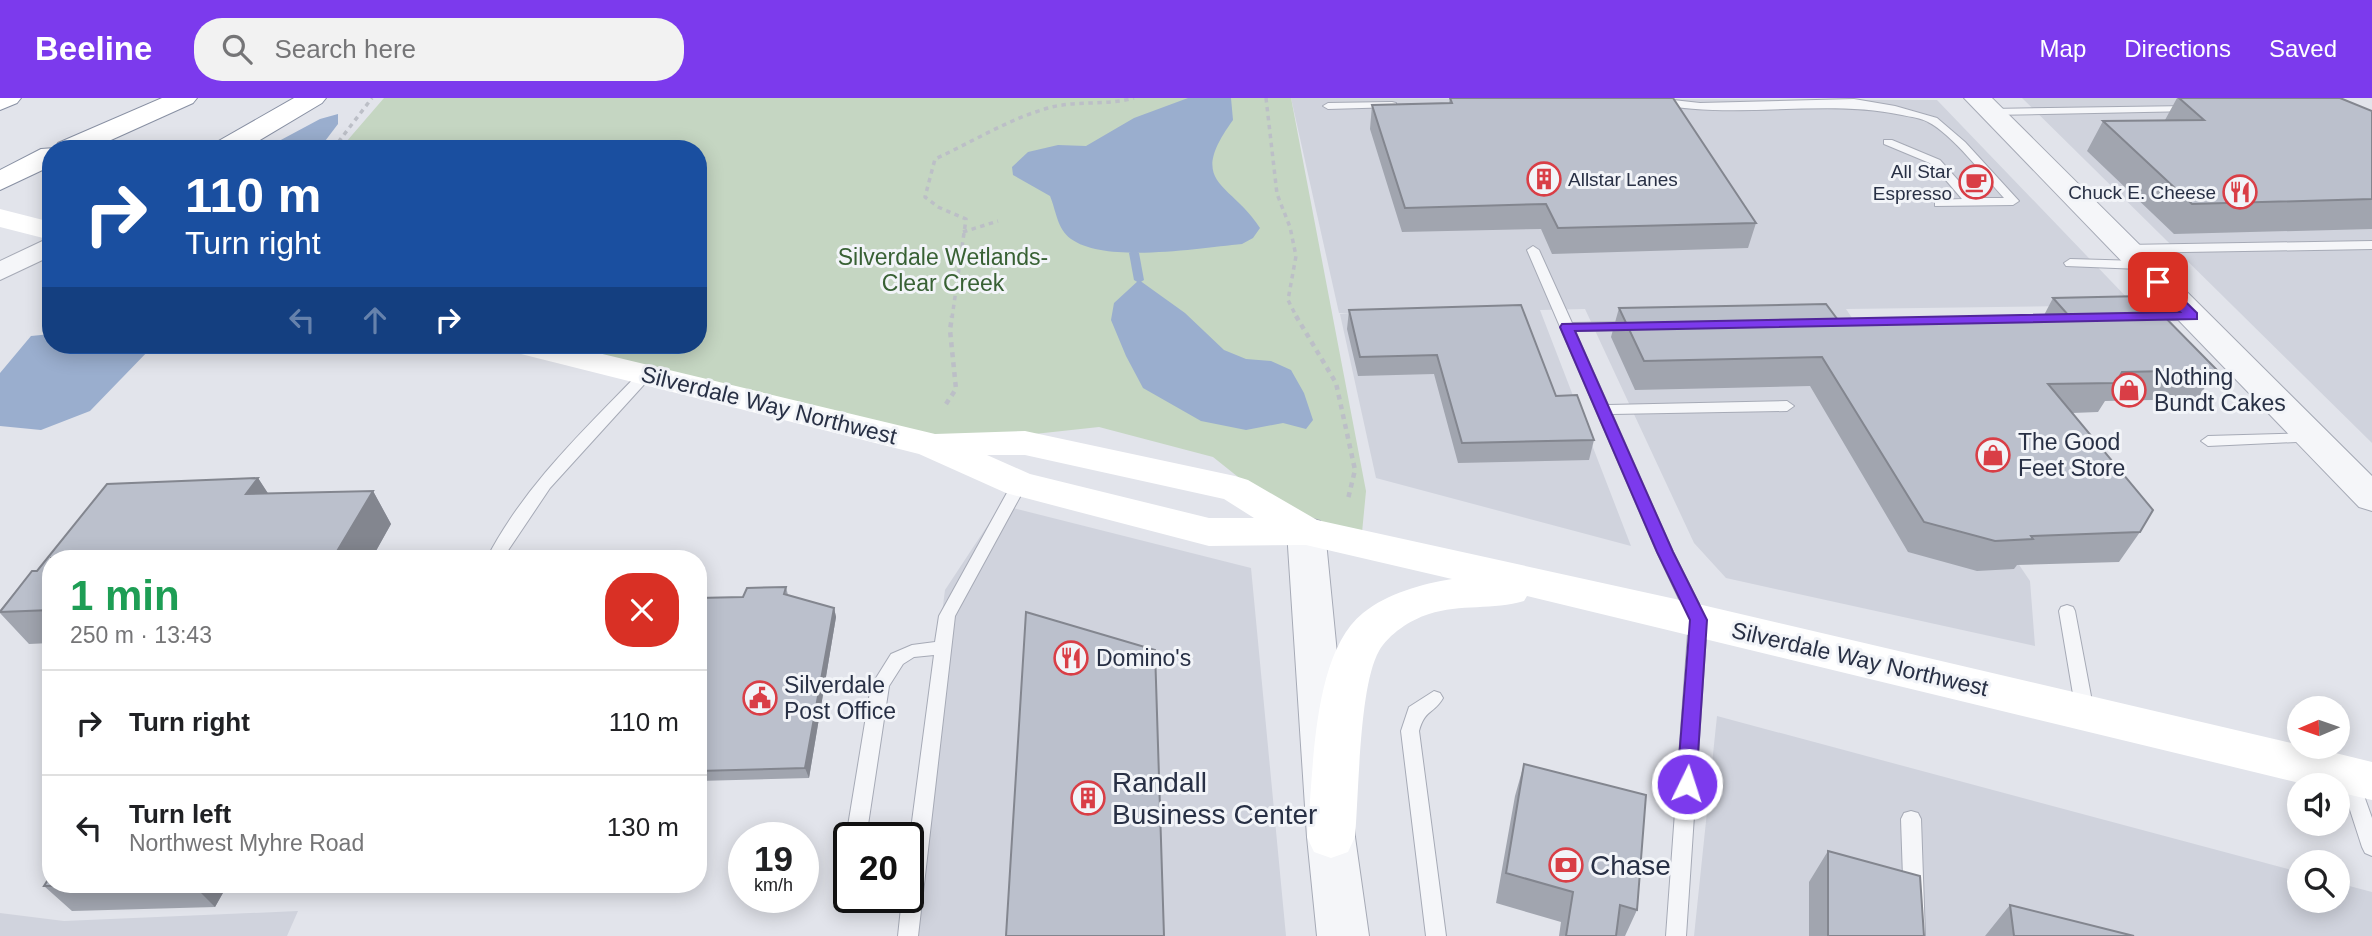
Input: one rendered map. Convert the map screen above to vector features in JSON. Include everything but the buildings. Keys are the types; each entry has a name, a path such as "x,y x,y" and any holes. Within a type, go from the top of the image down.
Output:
{"main road":[{"path":"0,102 8,98"},
{"path":"78,140 155,98"},
{"path":"88,140 184,98"},
{"path":"241,140 313,98"},
{"path":"0,181 42,160"},
{"path":"0,218 42,229"},
{"name":"Silverdale Way Northwest","path":"562,354 931,445 1019,484 1209,532 1306,531 1698,620 2360,778"},
{"name":"Silverdale Way Northwest","path":"931,445 1025,443 1235,489 1306,531"},
{"path":"1331,837 1345,700 1352,668 1362,642 1378,623 1424,599 1479,590 1596,597"}],"street":[{"path":"1983,105 2372,498"},
{"path":"0,272 42,250"},
{"path":"1306,531 1331,837 1343,936"}],"lane":[{"path":"1642,101 1700,106 1854,102 1891,108 1933,120 1941,147 1972,202"},
{"path":"1328,106 1410,105"},
{"path":"1983,105 2199,108"},
{"path":"1888,142 1941,147 2013,201 1939,203"},
{"path":"2070,263 2133,257 2372,245"},
{"path":"1533,250 1665,552 1698,620 1676,936"},
{"path":"2130,317 2192,316"},
{"path":"1567,327 1649,325"},
{"path":"500,550 551,475 645,374"},
{"path":"1603,410 1787,405"},
{"path":"2208,441 2313,438"},
{"path":"920,822 947,616 1019,484"},
{"path":"2067,611 2085,712"},
{"path":"859,822 880,686 885,674 901,654 912,649 943,648"},
{"path":"1434,698 1415,712 1410,731 1436,936"},
{"path":"2360,778 2372,847"},
{"path":"1911,820 1915,936"},
{"path":"908,936 909,913"}],"path":[{"path":"340,140 372,98"},
{"path":"946,404 956,389 950,330 966,219 938,207 925,197 935,159 1048,108 1071,103 1121,102 1135,98"},
{"path":"1266,98 1277,194 1290,227 1296,256 1288,300 1306,336 1336,383 1355,470 1348,499"},
{"path":"963,232 998,221"}],"shaded area":[{"path":"1291,98 1937,100 2134,305 1846,309 2030,581 2035,646 1726,578 1694,543 1585,309 1540,310 1631,546 1376,478 1340,314 1351,314 1339,313"},
{"path":"2022,98 2300,98 2372,131 2372,443"},
{"path":"1001,505 1251,568 1286,936 901,936 903,913 924,913 924,822 915,822 945,590"},
{"path":"1717,716 2287,869 2287,913 2350,913 2350,886 2372,892 2372,936 1694,936"},
{"path":"298,911 287,936 0,936 0,913 64,921"}],"green space":[{"name":"Silverdale Wetlands- Clear Creek","path":"384,98 1291,98 1366,491 1361,543 1306,531 1213,457 1099,427 931,445 562,354 707,354 707,140 348,140"}],"water":[{"path":"1188,98 1231,98 1233,120 1219,141 1213,158 1213,170 1218,181 1260,228 1253,238 1242,244 1129,253 1087,247 1066,235 1050,196 1013,175 1012,167 1028,152 1058,145 1086,146 1134,118"},
{"path":"338,114 338,124 326,140 281,140 320,119"},
{"path":"1139,280 1185,313 1224,350 1246,359 1271,361 1291,370 1304,393 1313,420 1306,429 1283,423 1246,430 1201,421 1143,388 1111,320 1114,303"},
{"path":"42,335 42,354 145,354 90,411 41,430 0,426 0,373 31,336"}],"waterway":[{"path":"1134,253 1139,280"}],"place":[{"name":"Allstar Lanes","path":"1544,179"},
{"name":"All Star Espresso","path":"1976,182"},
{"name":"Chuck E. Cheese","path":"2240,192"},
{"name":"Nothing Bundt Cakes","path":"2129,390"},
{"name":"The Good Feet Store","path":"1993,455"},
{"name":"Domino's","path":"1071,658"},
{"name":"Silverdale Post Office","path":"760,698"},
{"name":"Randall Business Center","path":"1088,798"},
{"name":"Chase","path":"1566,865"}],"route":[{"path":"1687,784 1698,620 1665,552 1567,327 2192,316 2158,282"}]}
